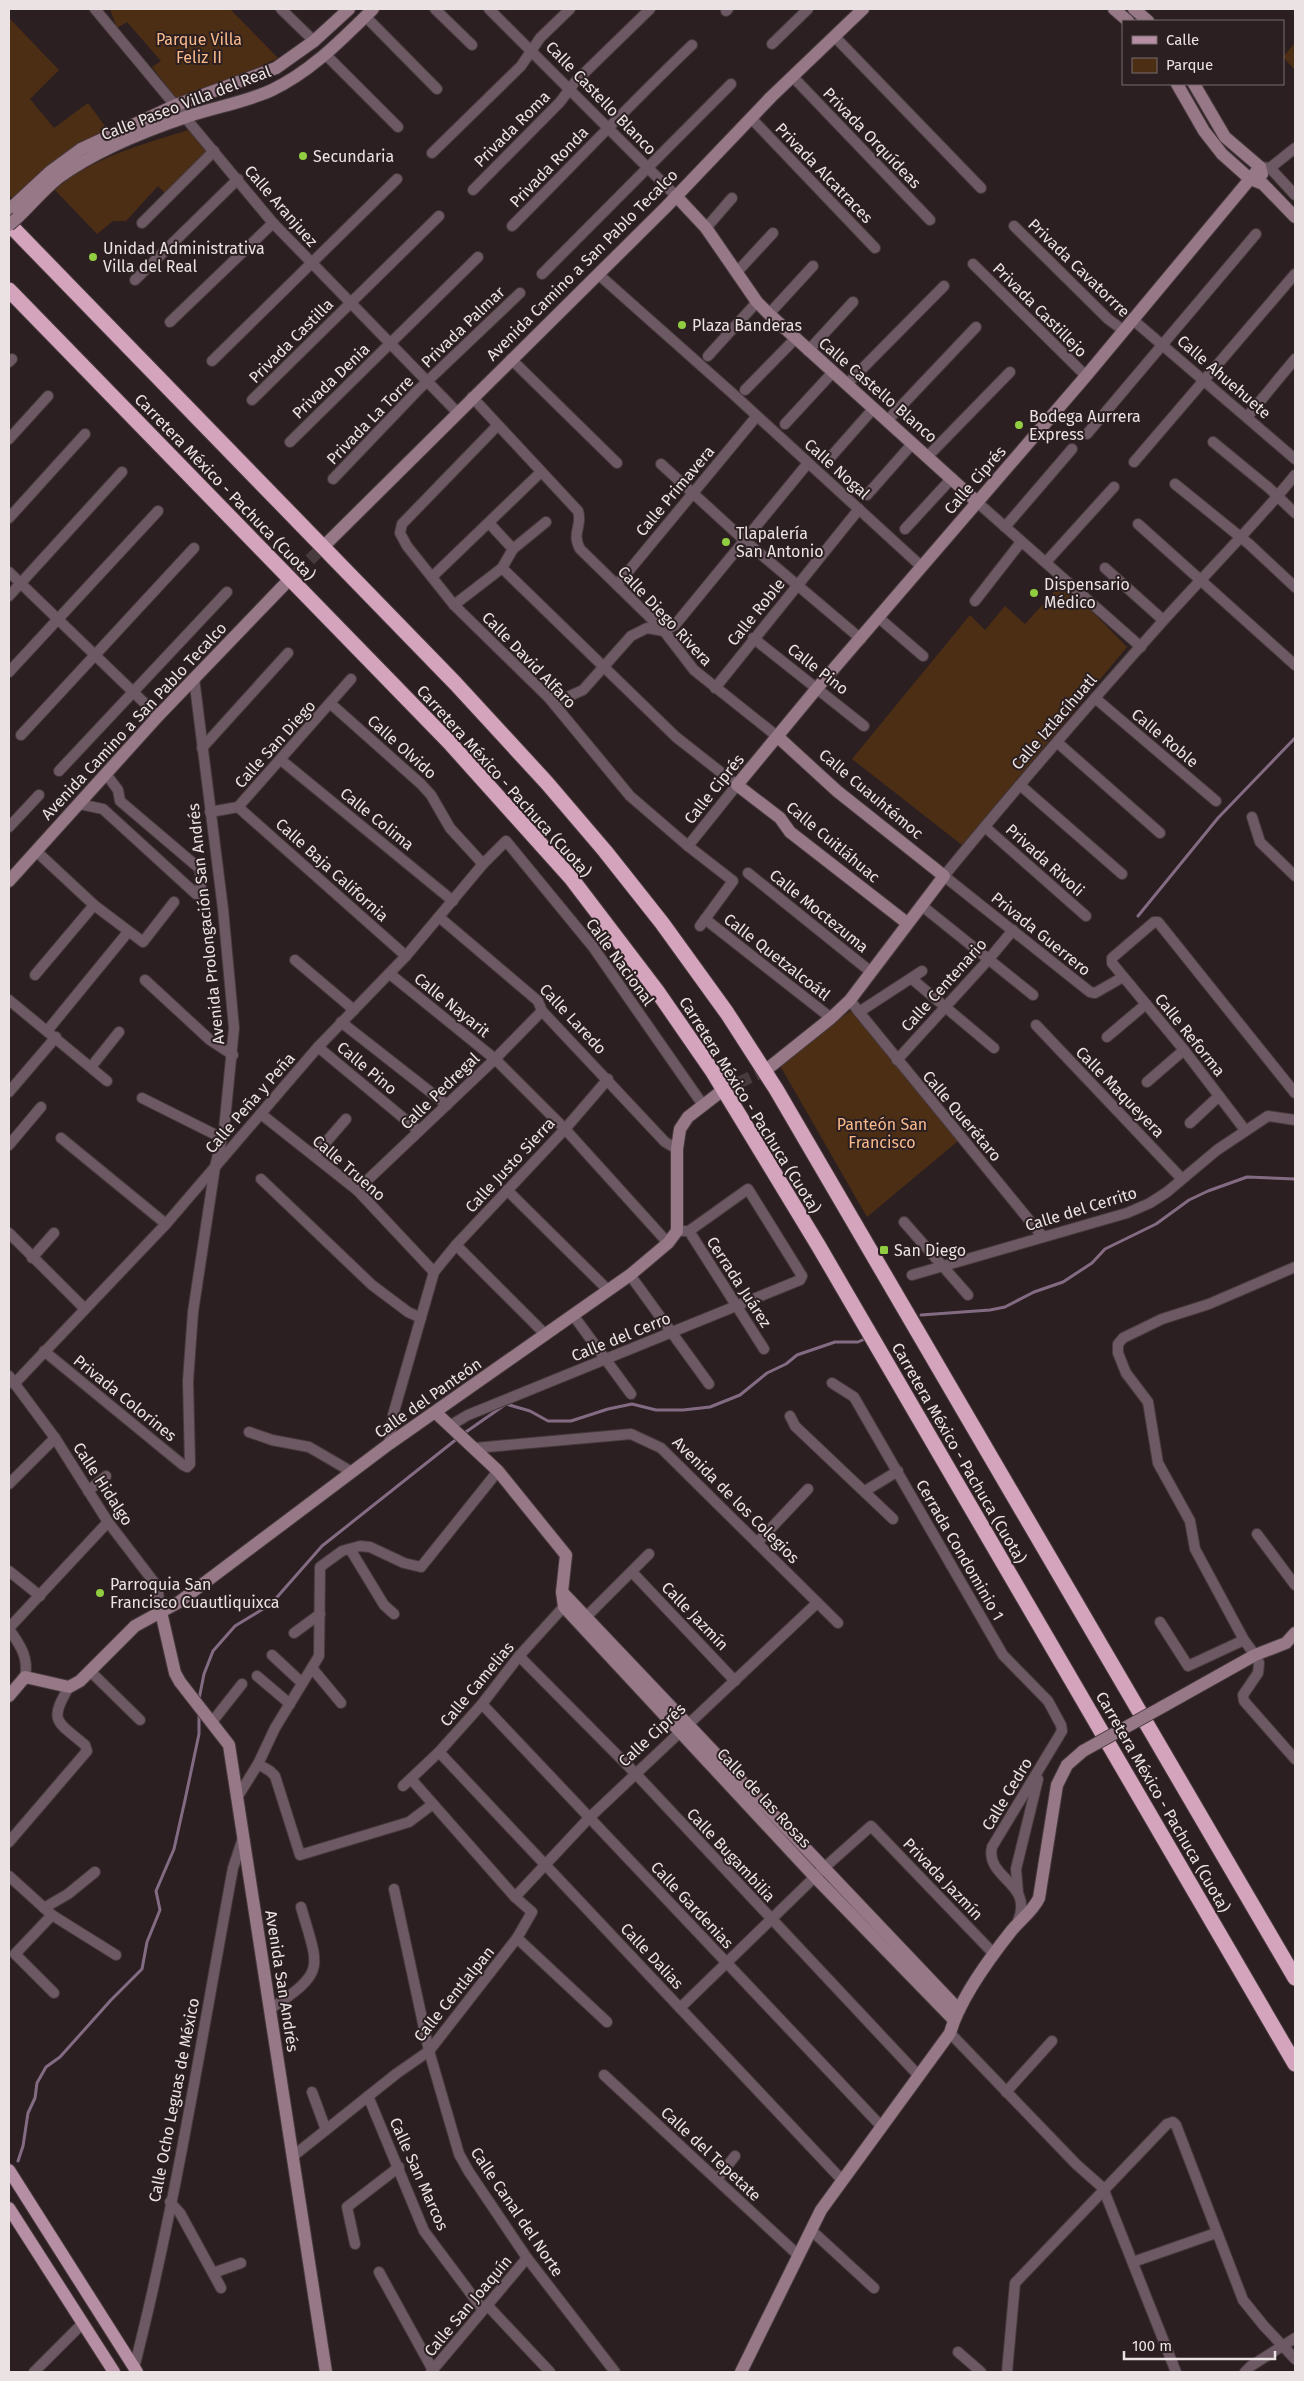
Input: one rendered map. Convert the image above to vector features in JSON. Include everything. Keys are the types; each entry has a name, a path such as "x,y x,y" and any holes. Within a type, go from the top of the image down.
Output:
{"highway":[{"name":"Carretera México - Pachuca (Cuota)","path":"11,217 487,717 582,823 662,923 727,1013 776,1089 1295,1978"},
{"name":"Carretera México - Pachuca (Cuota)","path":"9,290 456,749 571,878 656,991 713,1072 818,1245 1295,2064"}],"main road":[{"path":"11,2173 135,2370"},
{"path":"9,2208 114,2372"}],"street":[{"name":"Calle Aranjuez","path":"97,9 274,223 457,412"},
{"path":"281,9 314,41"},
{"name":"Calle Paseo Villa del Real","path":"11,217 51,171 81,149 176,105 276,68 314,41 349,9"},
{"path":"435,9 472,45"},
{"name":"Calle Castello Blanco","path":"490,9 706,228 757,302 769,314 1141,647"},
{"path":"432,153 521,66 531,49 570,9"},
{"name":"Privada Roma","path":"473,190 650,9"},
{"path":"772,44 808,9"},
{"name":"Avenida Camino a San Pablo Tecalco","path":"325,545 676,196 751,118 863,9"},
{"path":"1114,9 1127,20"},
{"path":"1134,9 1147,20"},
{"path":"369,13 437,89"},
{"name":"Calle Paseo Villa del Real","path":"11,217 59,178 117,144 186,117 272,90 326,55 369,13"},
{"path":"834,36 981,188"},
{"name":"Privada Ronda","path":"512,226 608,127 692,46"},
{"path":"326,55 398,126"},
{"name":"Privada Orquídeas","path":"793,77 930,220"},
{"path":"542,274 731,84"},
{"path":"1178,85 1204,131 1222,154 1250,179 1264,184 1295,217"},
{"path":"1195,85 1225,137 1265,167 1295,195"},
{"name":"Privada Alcatraces","path":"751,118 875,248"},
{"name":"Calle Ciprés","path":"688,846 818,687 1086,376 1250,179 1295,148"},
{"path":"142,223 214,151"},
{"path":"1264,184 1265,167"},
{"path":"135,280 238,179"},
{"path":"212,361 397,179"},
{"path":"706,228 732,198"},
{"name":"Privada Castilla","path":"252,400 439,216"},
{"path":"170,322 274,223"},
{"name":"Privada Cavatorrre","path":"1014,226 1108,319 1123,330"},
{"path":"736,273 773,233"},
{"path":"1087,434 1256,234"},
{"name":"Privada Denia","path":"290,442 478,257"},
{"name":"Privada Castillejo","path":"973,264 1086,376"},
{"path":"769,314 813,266"},
{"name":"Calle Nogal","path":"598,274 732,393 922,567"},
{"path":"1134,462 1295,274"},
{"path":"847,384 944,286"},
{"name":"Privada Palmar","path":"428,382 520,294"},
{"path":"708,356 757,302"},
{"path":"808,350 853,302"},
{"name":"Calle Ahuehuete","path":"1132,319 1247,417 1293,452"},
{"path":"887,420 976,327"},
{"path":"746,390 795,339"},
{"path":"510,359 617,463"},
{"path":"1247,417 1295,359"},
{"path":"785,424 833,372"},
{"path":"928,456 1010,372"},
{"name":"Privada La Torre","path":"333,479 428,382"},
{"path":"9,439 48,396"},
{"path":"432,577 540,473 472,397"},
{"path":"828,460 873,409"},
{"name":"Calle Primavera","path":"616,585 756,417"},
{"name":"Calle David Alfaro","path":"497,426 402,524 400,533 407,546 454,605 549,698 630,796 688,846"},
{"path":"9,518 85,434"},
{"path":"1213,442 1295,513"},
{"path":"866,495 912,444"},
{"path":"1005,527 1072,449"},
{"path":"549,698 565,698 583,690 630,636 647,628 664,632 675,625 808,463"},
{"path":"661,464 796,586 861,639"},
{"path":"9,596 122,472"},
{"name":"Calle Diego Rivera","path":"540,473 578,511 580,517 576,540 580,549 664,632 694,670 715,688"},
{"name":"Calle Iztlacíhuatl","path":"766,1070 831,1018 850,1000 921,905 1020,785 1163,620 1242,538 1295,475"},
{"path":"905,530 952,478"},
{"path":"1176,484 1242,538 1295,587"},
{"path":"1046,562 1114,487"},
{"name":"Calle Roble","path":"715,688 753,638 859,509"},
{"path":"9,672 158,511"},
{"path":"454,605 502,568 513,549 546,522"},
{"path":"489,523 513,549"},
{"path":"1138,524 1295,665"},
{"path":"975,601 1022,542"},
{"path":"21,736 194,548"},
{"path":"502,568 676,737 737,786"},
{"path":"1105,568 1163,620"},
{"path":"9,572 158,716"},
{"name":"Avenida Camino a San Pablo Tecalco","path":"9,881 158,716 284,585"},
{"path":"59,771 227,592"},
{"path":"879,618 923,656"},
{"name":"Calle Pino","path":"753,638 818,687 864,726"},
{"path":"202,748 288,653"},
{"name":"Avenida Prolongación San Andrés","path":"187,1467 190,1464 188,1381 193,1312 215,1167 222,1138 233,1055 234,1028 194,678"},
{"name":"Calle San Diego","path":"210,812 238,807 331,704 351,679"},
{"path":"715,688 778,737"},
{"name":"Calle Roble","path":"1095,698 1216,801"},
{"name":"Calle Olvido","path":"331,704 431,794 450,828 483,864"},
{"name":"Calle Cuauhtémoc","path":"778,737 837,791 944,876"},
{"path":"1058,743 1160,833"},
{"name":"Calle Colima","path":"281,760 453,901"},
{"path":"78,804 103,809 200,895 202,872 199,867 120,801 118,790 106,774"},
{"path":"1020,785 1122,874"},
{"name":"Calle Cuitláhuac","path":"737,786 780,818 790,832 907,924"},
{"path":"9,827 39,795"},
{"path":"103,809 120,801"},
{"name":"Calle Baja California","path":"238,807 406,956"},
{"path":"1252,817 1260,842 1295,876"},
{"name":"Privada Rivoli","path":"985,827 1086,916"},
{"name":"Calle Peña y Peña","path":"12,1380 44,1351 166,1224 318,1047 390,974 483,864 506,841"},
{"name":"Calle Nacional","path":"506,841 593,946 702,1105"},
{"name":"Calle Quetzalcoátl","path":"688,846 733,881 702,923 831,1018"},
{"path":"36,851 94,905 140,940 144,941 174,902"},
{"name":"Calle Moctezuma","path":"748,873 871,972"},
{"name":"Privada Guerrero","path":"944,876 1090,992 1095,992 1124,977"},
{"path":"34,975 94,905"},
{"path":"921,905 1033,995"},
{"name":"Calle Laredo","path":"439,917 538,1001 542,1011 666,1142 677,1150"},
{"name":"Calle Reforma","path":"1245,1130 1184,1050 1111,960 1156,921 1222,999 1295,1093"},
{"name":"Calle Centenario","path":"897,1060 1013,930"},
{"path":"9,1092 128,932"},
{"path":"295,960 354,1010"},
{"path":"859,1012 922,971"},
{"name":"Calle Nayarit","path":"390,974 495,1059 565,1129 668,1243"},
{"path":"912,979 994,1048"},
{"path":"145,980 210,1040 233,1055"},
{"path":"9,1000 107,1080"},
{"name":"Calle Querétaro","path":"850,1000 1043,1237"},
{"path":"1107,1038 1146,1004"},
{"name":"Calle Pedregal","path":"357,1190 495,1059 542,1011"},
{"path":"341,1022 447,1105"},
{"name":"Calle Maqueyera","path":"1036,1025 1182,1179"},
{"path":"91,1067 119,1032"},
{"name":"Calle Pino","path":"318,1047 419,1131"},
{"path":"1147,1082 1184,1050"},
{"name":"Calle Justo Sierra","path":"434,1272 456,1245 565,1129 608,1079"},
{"path":"683,1231 677,1150 680,1129 688,1116 723,1090"},
{"path":"1190,1123 1219,1096"},
{"path":"142,1098 222,1138"},
{"path":"9,1145 41,1107"},
{"name":"Calle Trueno","path":"261,1114 357,1190 434,1272"},
{"name":"Calle del Cerrito","path":"912,1275 1127,1213 1156,1199 1217,1150 1268,1116 1295,1120"},
{"path":"314,1156 346,1119"},
{"path":"61,1138 166,1224"},
{"path":"261,1179 372,1286 408,1312 420,1318"},
{"name":"Calle del Cerro","path":"458,1432 468,1415 800,1280 802,1276 748,1189 683,1231"},
{"path":"507,1190 608,1290"},
{"path":"904,1222 968,1295"},
{"name":"Calle del Panteón","path":"69,1687 80,1681 135,1626 179,1602 389,1444 436,1413 630,1275 683,1231"},
{"name":"Cerrada Juárez","path":"683,1231 764,1349"},
{"path":"9,1233 32,1258 85,1308"},
{"path":"32,1258 54,1233"},
{"path":"456,1245 546,1335"},
{"path":"1295,1267 1209,1304 1162,1319 1123,1338 1118,1344 1118,1353 1126,1373 1148,1402 1158,1463 1162,1474 1190,1521 1195,1549 1244,1640 1259,1663 1258,1673 1243,1695 1244,1700 1295,1759"},
{"path":"389,1444 393,1415 434,1272"},
{"path":"630,1275 709,1384"},
{"path":"573,1316 631,1394"},
{"name":"Privada Colorines","path":"44,1351 187,1467"},
{"name":"Calle Hidalgo","path":"12,1380 55,1438 108,1522 158,1586 161,1612"},
{"name":"Cerrada Condominio 1","path":"832,1383 854,1397 1003,1655 1048,1701 1061,1725 1062,1731"},
{"path":"436,1413 498,1471 566,1554 564,1579 566,1600"},
{"path":"790,1416 795,1426 893,1519"},
{"path":"249,1432 272,1440 309,1447 352,1472"},
{"name":"Avenida de los Colegios","path":"475,1448 631,1434 661,1448 838,1623"},
{"path":"9,1484 55,1438"},
{"path":"238,1796 319,1656 321,1648 320,1566 342,1551 360,1546 370,1547 404,1563 421,1567 498,1471"},
{"path":"865,1491 898,1471"},
{"path":"88,1490 106,1476"},
{"path":"757,1543 808,1489"},
{"path":"9,1696 25,1677 28,1665 22,1647 9,1628 108,1522"},
{"path":"1257,1534 1295,1585"},
{"path":"350,1549 384,1605 394,1614"},
{"path":"587,1616 649,1554"},
{"path":"9,1572 40,1596"},
{"name":"Calle Jazmín","path":"632,1572 735,1681"},
{"name":"Calle de las Rosas","path":"566,1600 587,1616 815,1877 956,2015"},
{"name":"Calle de las Rosas","path":"566,1600 684,1728 825,1867 956,2015"},
{"name":"Calle Camelias","path":"433,1804 407,1783 439,1752 482,1704 566,1600"},
{"name":"Calle Ciprés","path":"515,1896 589,1818 635,1773 817,1603"},
{"name":"Avenida San Andrés","path":"161,1612 175,1673 191,1698 229,1745 326,2372"},
{"path":"294,1633 320,1614"},
{"path":"1160,1622 1188,1666 1244,1640"},
{"path":"742,2372 821,2210 950,2033 956,2015 994,1954 1017,1924 1035,1907 1039,1898 1056,1785 1067,1765 1083,1752 1255,1655 1286,1643 1295,1633"},
{"path":"272,1655 302,1683"},
{"name":"Calle Bugambilia","path":"519,1656 635,1773 919,2076"},
{"path":"312,1668 341,1703"},
{"path":"90,1671 140,1720"},
{"path":"258,1676 290,1704"},
{"path":"9,1842 86,1751 85,1745 59,1722 56,1715 57,1707 69,1687 25,1677"},
{"path":"208,1718 242,1684"},
{"name":"Calle Gardenias","path":"482,1704 881,2126"},
{"name":"Calle Cedro","path":"1018,1893 995,1866 990,1856 992,1847 1062,1731"},
{"name":"Calle Dalias","path":"439,1752 842,2180"},
{"path":"258,1764 275,1776 300,1855 409,1822 433,1804 515,1896"},
{"path":"1017,1924 1024,1908 1018,1893 1016,1869 1040,1767"},
{"name":"Privada Jazmín","path":"825,1867 871,1826 994,1954"},
{"name":"Calle Ocho Leguas de México","path":"135,2370 170,2202 233,1868 243,1838"},
{"path":"680,2008 825,1867"},
{"path":"54,1993 15,1954 48,1911 95,1872"},
{"path":"9,1876 48,1911 116,1955"},
{"name":"Calle Canal del Norte","path":"394,1888 429,2051 460,2154 469,2172 527,2258 615,2372"},
{"name":"Calle Centlalpan","path":"292,2157 368,2096 429,2051 517,1938 532,1912 515,1896"},
{"path":"270,2009 301,1988 313,1972 315,1958 301,1907"},
{"path":"517,1938 607,2022"},
{"path":"950,2033 1076,2164 1104,2188 1176,2372"},
{"path":"1006,2092 1052,2041"},
{"name":"Calle del Tepetate","path":"604,2075 798,2255"},
{"path":"312,2092 326,2130"},
{"name":"Calle San Marcos","path":"368,2096 424,2231 485,2308 550,2372"},
{"path":"1007,2372 1015,2283 1104,2188 1167,2124 1173,2122 1176,2125 1216,2233 1244,2300 1264,2326 1295,2359"},
{"path":"716,2179 735,2156"},
{"path":"355,2244 347,2207 399,2167"},
{"path":"170,2202 180,2213 221,2288"},
{"path":"811,2230 874,2288"},
{"path":"1132,2262 1216,2233"},
{"name":"Calle San Joaquín","path":"432,2372 527,2258"},
{"path":"213,2273 241,2263"},
{"path":"379,2272 432,2372"},
{"path":"34,2372 82,2324"},
{"path":"1245,2372 1251,2366 1295,2338"},
{"path":"958,2352 981,2372"}],"green space":[{"name":"Parque Villa Feliz II","path":"110,9 230,9 278,58 176,98 152,67 161,61 127,22 117,28"},
{"path":"9,18 59,70 30,99 54,128 88,103 110,133 16,203 9,195"},
{"path":"1295,43 1295,70 1284,58"},
{"path":"188,130 212,155 167,195 158,186 126,221 113,221 97,234 55,190 84,169 118,153"},
{"path":"1063,582 1127,647 962,845 852,759 970,615 985,630 1005,606 1025,624"},
{"name":"Panteón San Francisco","path":"855,1008 958,1141 867,1217 778,1062"}],"waterway":[{"path":"1138,916 1218,818 1295,738"},
{"path":"921,1315 990,1310 1005,1307 1034,1292 1063,1282 1092,1263 1105,1249 1156,1224 1189,1200 1208,1191 1247,1177 1295,1179"},
{"path":"463,1434 506,1404 530,1411 548,1421 571,1421 608,1409 632,1404 656,1410 710,1407 740,1395 767,1373 786,1364 797,1355 835,1342 858,1342 867,1338"},
{"path":"199,1699 204,1674 213,1651 235,1626 271,1604 322,1546 458,1438"},
{"path":"18,2161 23,2146 28,2113 35,2098 37,2083 46,2067 60,2057 111,2000 142,1969 147,1942 160,1910 156,1891 174,1849 185,1800 199,1734 199,1712"}],"tunnel":[{"path":"284,585 325,545"},
{"path":"723,1090 766,1070"}],"place":[{"name":"Secundaria","path":"303,156"},
{"name":"Unidad Administrativa Villa del Real","path":"93,257"},
{"name":"Plaza Banderas","path":"682,325"},
{"name":"Bodega Aurrera Express","path":"1019,425"},
{"name":"Tlapalería San Antonio","path":"726,542"},
{"name":"Dispensario Médico","path":"1034,593"},
{"name":"San Diego","path":"884,1250"},
{"name":"Parroquia San Francisco Cuautliquixca","path":"100,1593"}]}
